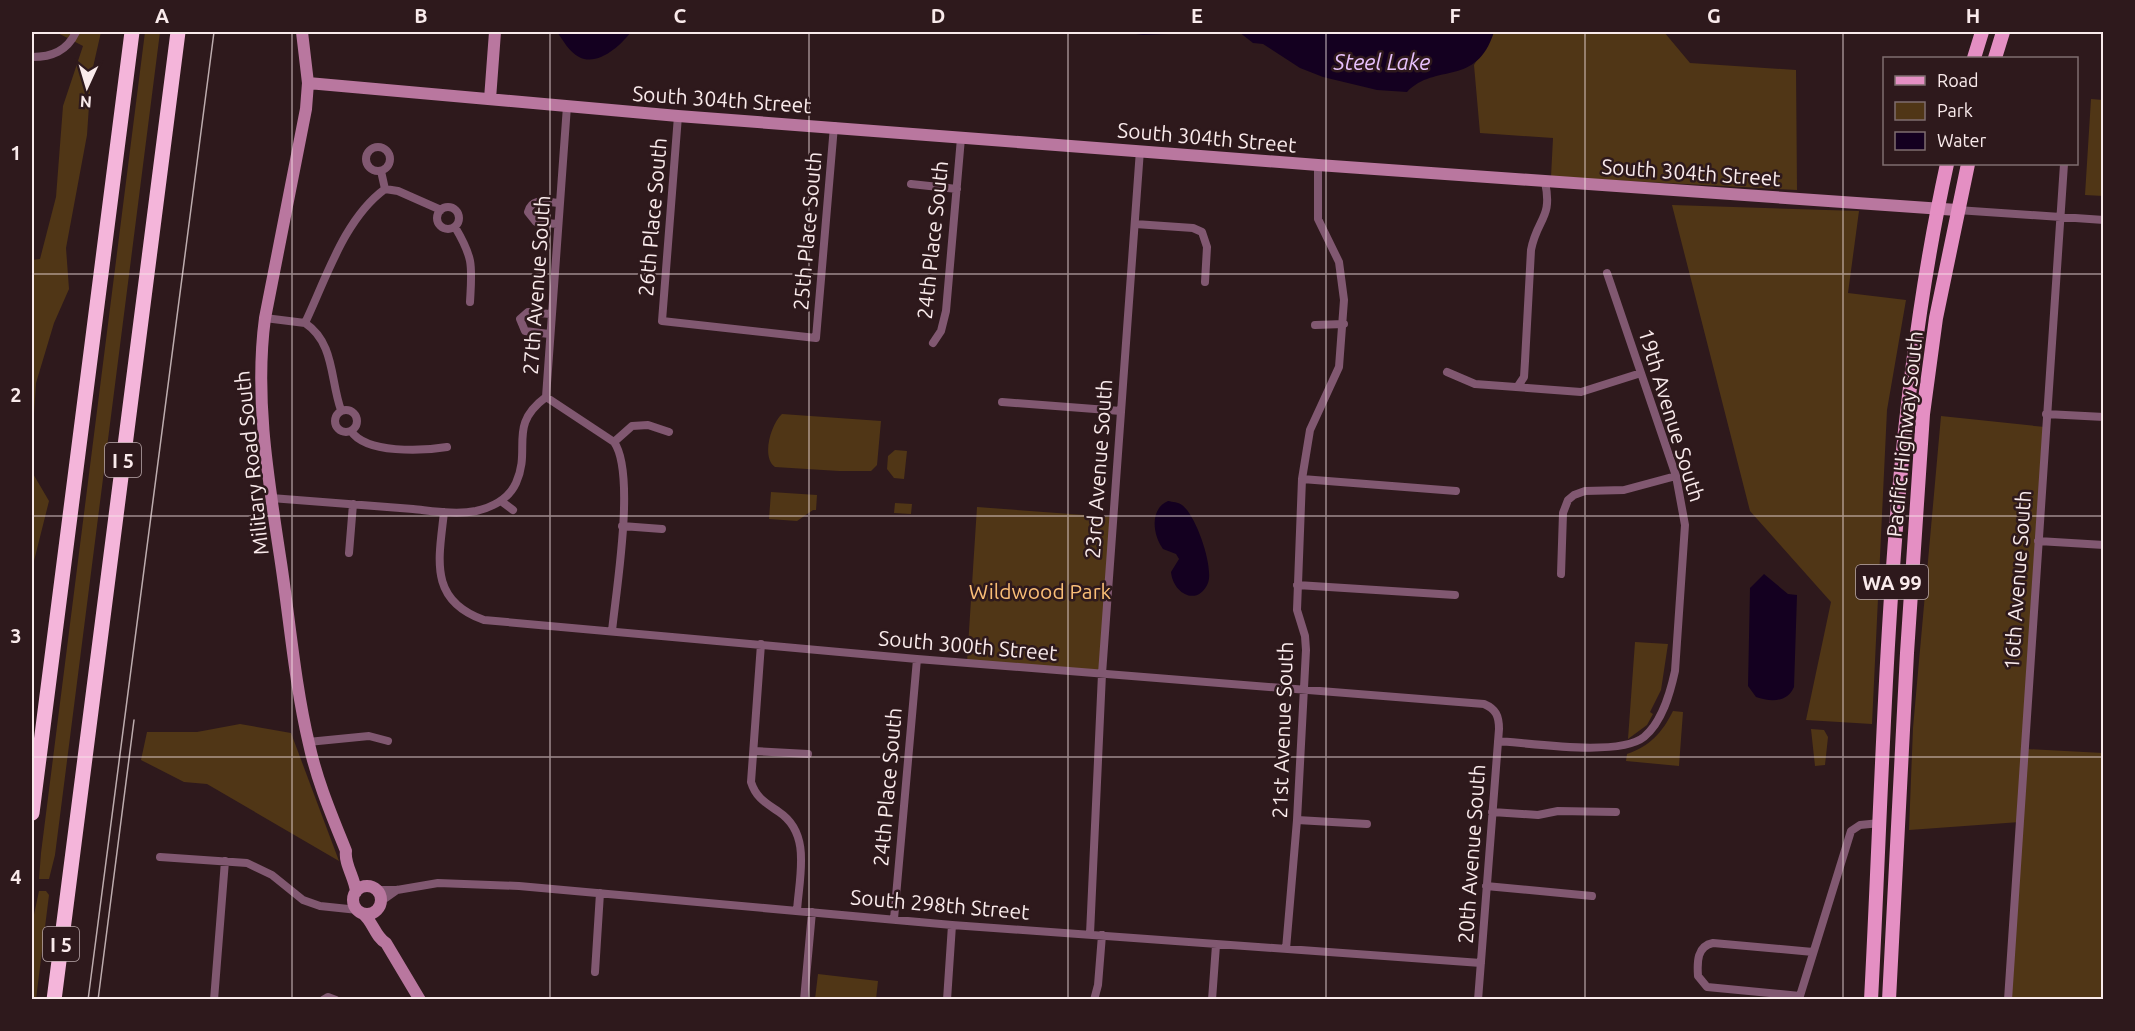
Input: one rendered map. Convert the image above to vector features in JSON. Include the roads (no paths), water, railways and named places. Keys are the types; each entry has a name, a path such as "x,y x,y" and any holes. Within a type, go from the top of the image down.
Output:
{"highway":[{"name":"I 5","path":"32,813 132,32"},
{"name":"I 5","path":"54,999 178,32"}],"main road":[{"path":"1974,57 1978,32"},
{"path":"1995,57 2003,32"},
{"name":"Pacific Highway South","path":"1871,999 1893,552 1903,430 1920,300 1947,165"},
{"name":"Pacific Highway South","path":"1889,999 1923,414 1936,318 1968,165"},
{"path":"1880,823 1886,827 1888,833 1886,873 1889,892 1894,902"}],"street":[{"path":"32,57 59,52 70,44 76,32"},
{"name":"Military Road South","path":"302,32 308,83 304,129 265,318 261,351 261,395 271,498 308,742 320,785 346,851 345,858 353,875 355,894"},
{"path":"490,99 495,32"},
{"name":"South 304th Street","path":"308,83 678,116 834,126 961,138 1545,182 2103,220"},
{"name":"27th Avenue South","path":"501,501 512,490 520,470 523,425 528,413 546,397 550,314 567,106"},
{"name":"26th Place South","path":"678,116 662,321 816,338"},
{"name":"25th Place South","path":"816,338 834,126"},
{"name":"24th Place South","path":"933,343 941,331 945,315 961,138"},
{"name":"23rd Avenue South","path":"1090,934 1102,674 1140,150"},
{"name":"21st Avenue South","path":"1286,949 1297,820 1304,688 1305,636 1297,610 1302,479 1310,430 1339,367 1344,324 1342,272 1336,254 1320,226 1317,211 1318,165"},
{"name":"16th Avenue South","path":"2008,999 2064,165"},
{"path":"381,171 385,189"},
{"path":"1518,386 1524,377 1533,236 1549,203 1545,182"},
{"path":"911,184 957,189"},
{"path":"304,323 349,233 370,202 385,189 398,191 441,210 452,208 458,212 459,220 455,227 446,229 440,226 438,220 441,210"},
{"path":"557,224 536,222 528,212 530,206 536,201 559,203"},
{"path":"1135,224 1193,228 1202,232 1207,247 1205,282"},
{"path":"455,227 470,252 472,264 470,302"},
{"name":"19th Avenue South","path":"1498,741 1610,748 1635,743 1650,731 1670,692 1675,672 1685,525 1676,476 1607,273"},
{"path":"549,334 525,331 520,324 520,319 528,312 550,314"},
{"path":"265,318 304,323 316,332 327,350 341,410 335,420 337,427 343,432 351,431 356,426 356,416 352,411 341,410"},
{"path":"1315,325 1344,324"},
{"path":"1447,372 1474,384 1581,392 1641,373"},
{"path":"546,397 614,442 623,466 622,526 612,631"},
{"path":"1002,402 1121,411"},
{"path":"2046,414 2103,417"},
{"path":"614,442 632,426 648,425 669,432"},
{"path":"351,431 364,442 381,447 426,450 447,447"},
{"path":"1561,574 1563,513 1568,500 1585,491 1624,490 1676,476"},
{"path":"1302,479 1456,491"},
{"path":"271,498 444,512 475,511 501,501 513,510"},
{"path":"349,554 353,504"},
{"name":"South 300th Street","path":"444,512 439,568 445,590 464,611 484,620 917,659 1484,704 1496,711"},
{"path":"622,526 662,529"},
{"path":"2037,541 2103,545"},
{"path":"1297,585 1455,595"},
{"path":"761,644 751,782 761,799 785,816 799,834 801,847 797,911"},
{"name":"24th Place South","path":"894,919 917,659"},
{"name":"20th Avenue South","path":"1479,999 1498,741 1496,711"},
{"path":"308,742 363,736 388,741"},
{"path":"754,751 808,754"},
{"path":"1492,812 1538,815 1558,812 1616,812"},
{"path":"1297,820 1367,824"},
{"path":"1813,952 1707,944 1699,953 1698,976 1707,987 1799,998 1851,831 1860,825 1880,823"},
{"name":"Military Road South","path":"346,851 352,855 365,880 374,888"},
{"path":"160,857 225,861 255,866 272,875 303,900 320,906 373,912 380,904"},
{"path":"214,999 225,861"},
{"name":"South 298th Street","path":"374,888 397,890 426,884 456,883 1216,945 1481,963"},
{"path":"1486,886 1592,896"},
{"path":"339,908 363,887 374,888 380,904 380,920 387,937 386,943"},
{"name":"South 298th Street","path":"380,904 397,890"},
{"path":"595,972 600,893"},
{"path":"355,894 354,905 369,919 381,940 386,943 420,999"},
{"path":"804,999 812,912"},
{"path":"947,999 952,924"},
{"path":"1094,999 1098,985 1102,935"},
{"path":"1212,999 1216,945"},
{"path":"323,999 328,997 336,999"}],"water":[{"path":"557,32 631,32 608,53 594,59 586,59 572,52"},
{"path":"1122,32 1219,32 1143,35"},
{"name":"Steel Lake","path":"1239,32 1494,32 1477,61 1466,68 1418,83 1407,92 1377,90 1323,77 1300,68 1263,44 1253,43"},
{"path":"1168,501 1180,504 1193,519 1206,554 1208,583 1204,590 1192,596 1187,595 1176,586 1171,572 1179,559 1176,554 1163,549 1155,530 1155,516 1162,505"},
{"path":"1764,574 1788,594 1797,595 1794,687 1787,696 1778,700 1756,697 1748,686 1750,588"}],"tram line":[{"path":"88,1000 214,32"},
{"path":"98,1000 134,720"}],"park label":[{"name":"Wildwood Park","path":"1040,591"}]}
